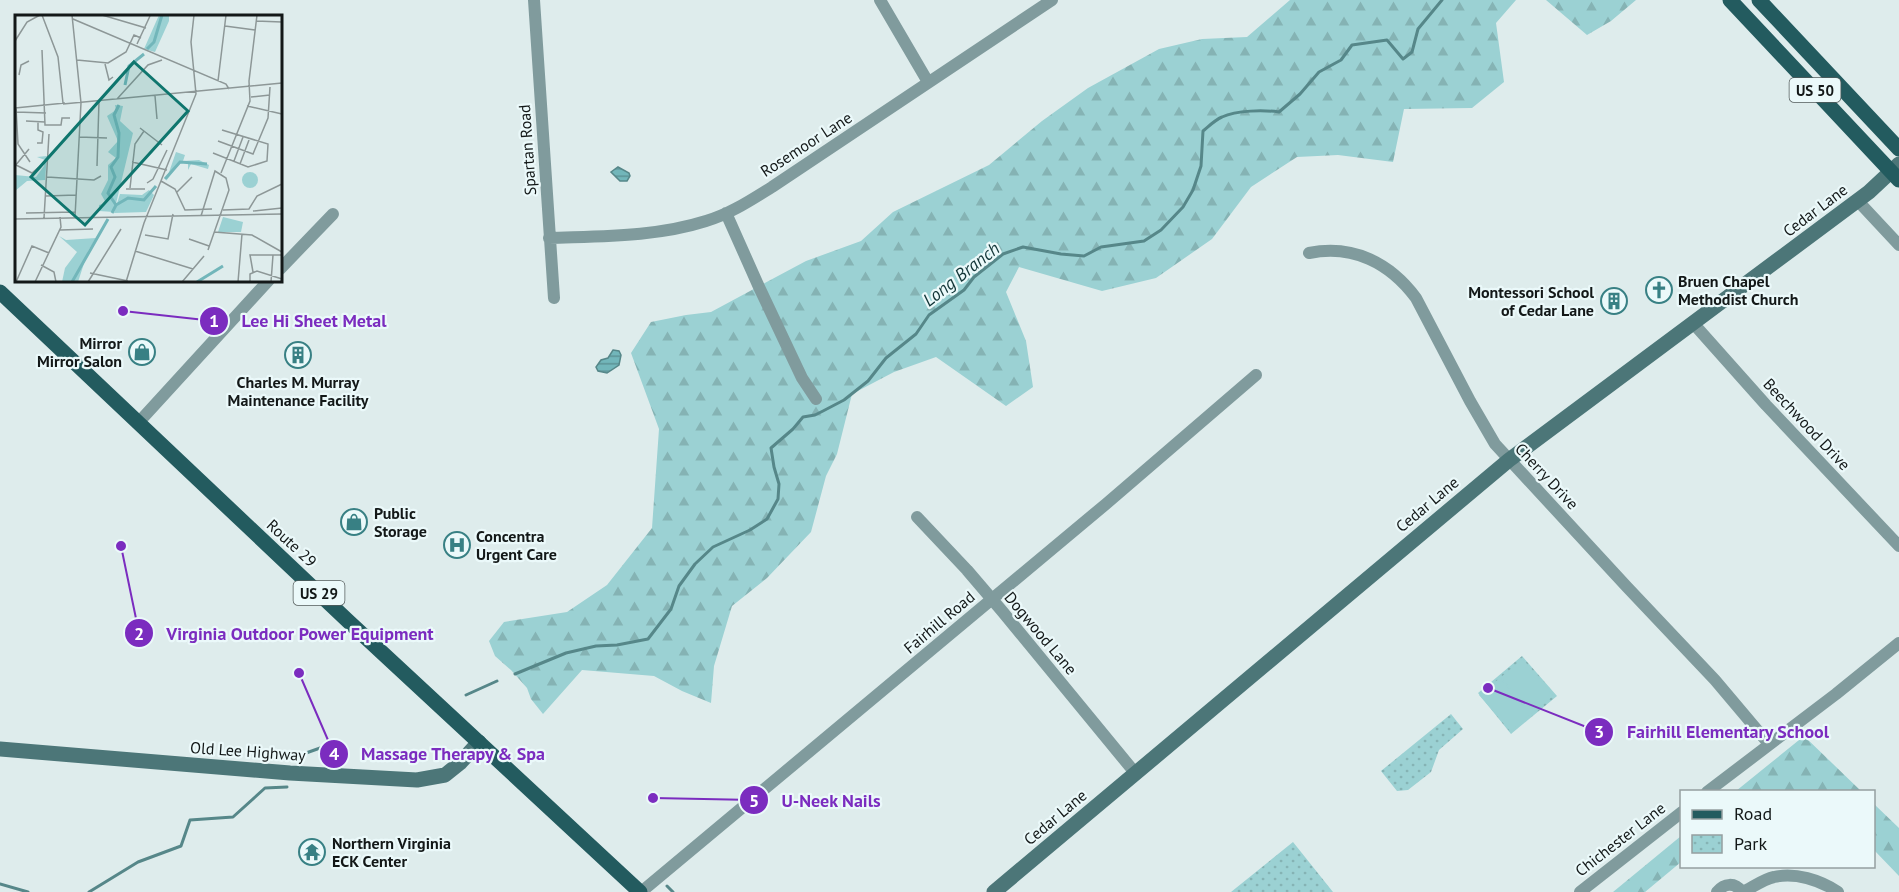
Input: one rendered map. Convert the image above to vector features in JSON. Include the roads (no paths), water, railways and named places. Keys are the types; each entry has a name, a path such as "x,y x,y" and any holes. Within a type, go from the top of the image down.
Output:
{"main road":[{"name":"US 50","path":"1730,0 1896,172"},
{"name":"US 50","path":"1759,0 1899,149"},
{"name":"Cedar Lane","path":"994,892 1509,460 1896,172"},
{"name":"Route 29","path":"0,292 641,892"},
{"name":"Old Lee Highway","path":"0,749 290,773 417,780 445,775 460,763 479,742"}],"street":[{"name":"Spartan Road","path":"534,0 554,298"},
{"path":"880,0 927,82"},
{"name":"Rosemoor Lane","path":"549,238 653,232 707,221 726,213 781,180 1052,0"},
{"path":"1857,200 1899,245"},
{"path":"726,213 802,378 816,399"},
{"path":"282,267 333,214"},
{"name":"Cherry Drive","path":"1309,253 1333,251 1365,257 1394,273 1406,285 1416,298 1485,428 1509,460 1715,680 1769,744"},
{"path":"139,422 267,282"},
{"name":"Beechwood Drive","path":"1693,323 1759,398 1899,546"},
{"name":"Fairhill Road","path":"641,892 1256,375"},
{"name":"Dogwood Lane","path":"917,517 992,599 1136,774"},
{"path":"1710,790 1899,643"},
{"name":"Chichester Lane","path":"1580,892 1680,814"},
{"path":"1717,892 1722,886 1731,885 1743,892 1773,877 1810,878 1838,892"}],"waterway":[{"name":"Long Branch","path":"515,674 566,653 596,646 617,645 648,639 671,609 679,586 695,564 713,547 750,530 767,519 778,499 779,484 771,448 803,417 815,415 844,400 868,381 886,358 916,334 929,315 964,290 974,277 1003,254 1023,247 1084,256 1101,247 1144,241 1161,230 1183,207 1193,190 1201,166 1203,131 1212,123 1235,113 1279,112 1300,94 1319,72 1341,60 1352,45 1387,40 1403,59 1412,52 1418,29 1442,0"},
{"name":"Long Branch","path":"466,695 497,681"},
{"name":"Long Branch","path":"292,758 337,742"},
{"name":"Long Branch","path":"89,892 138,862 181,846 190,820 233,817 265,788 287,787"},
{"name":"Long Branch","path":"0,884 28,892"},
{"path":"667,886 673,892"}],"place":[{"name":"Bruen Chapel Methodist Church","path":"1659,290"},
{"name":"Montessori School of Cedar Lane","path":"1614,301"},
{"name":"Lee Hi Sheet Metal","path":"123,311"},
{"name":"Mirror Mirror Salon","path":"142,352"},
{"name":"Charles M. Murray Maintenance Facility","path":"298,355"},
{"name":"Public Storage","path":"354,522"},
{"name":"Concentra Urgent Care","path":"457,545"},
{"name":"Virginia Outdoor Power Equipment","path":"121,546"},
{"name":"Massage Therapy & Spa","path":"299,673"},
{"name":"Fairhill Elementary School","path":"1488,688"},
{"name":"U-Neek Nails","path":"653,798"},
{"name":"Northern Virginia ECK Center","path":"312,852"}]}
